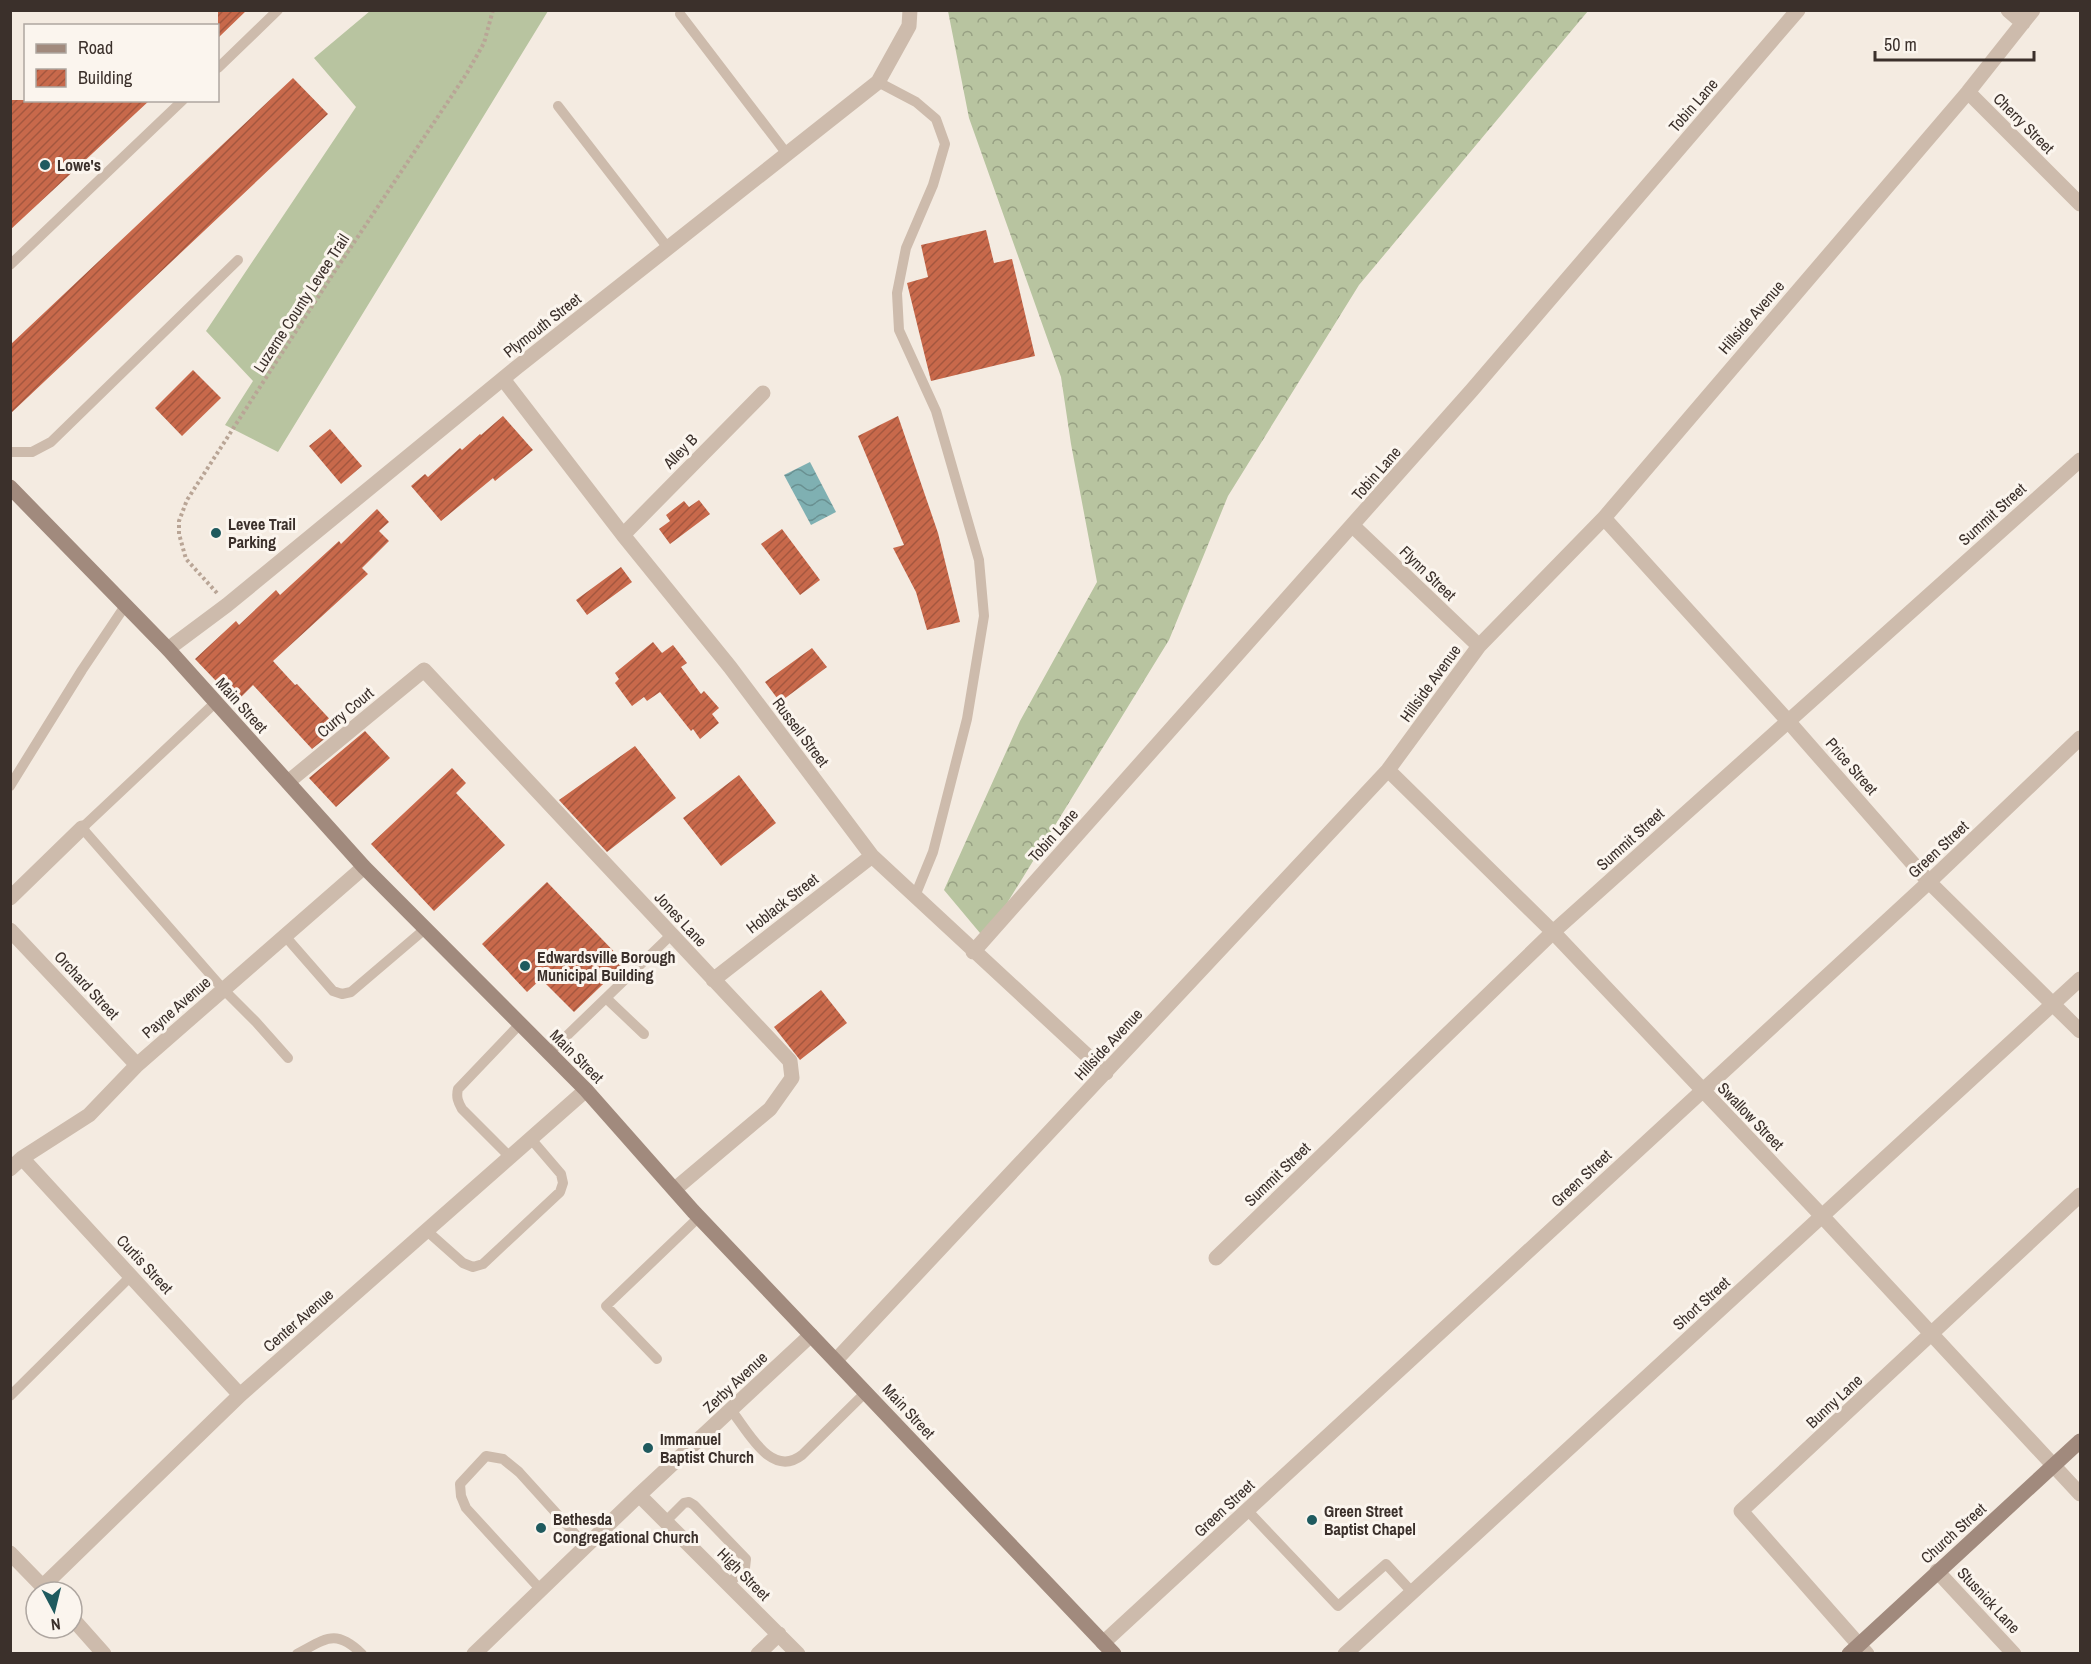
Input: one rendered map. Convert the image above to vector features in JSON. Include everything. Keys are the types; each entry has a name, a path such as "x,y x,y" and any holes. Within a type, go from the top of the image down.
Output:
{"street":[{"name":"Plymouth Street","path":"168,649 227,605 503,379 878,82 909,26 910,10"},
{"name":"Tobin Lane","path":"974,952 1488,372 1798,10"},
{"path":"2008,10 2023,23"},
{"name":"Hillside Avenue","path":"836,1360 1388,770 1479,646 1604,518 1968,92 2033,10"},
{"name":"Cherry Street","path":"1968,92 2080,204"},
{"name":"Russell Street","path":"503,379 623,535 730,667 872,856 1106,1073"},
{"name":"Alley B","path":"623,535 763,393"},
{"name":"Summit Street","path":"1216,1258 1554,932 2080,460"},
{"name":"Main Street","path":"10,487 168,649 364,867 586,1090 699,1217 1109,1648"},
{"name":"Price Street","path":"1604,518 1788,721 1929,882 2055,1003 2080,1031"},
{"name":"Flynn Street","path":"1353,526 1479,646"},
{"name":"Curry Court","path":"288,782 424,670"},
{"name":"Jones Lane","path":"424,670 790,1061 792,1078 770,1109 675,1189"},
{"name":"Green Street","path":"1109,1648 1247,1510 1929,882 2080,738"},
{"name":"Swallow Street","path":"1388,770 1554,932 2080,1494"},
{"path":"10,898 82,828"},
{"name":"Hoblack Street","path":"713,980 872,856"},
{"name":"Payne Avenue","path":"10,1169 22,1158 89,1115 137,1065 364,867"},
{"name":"Orchard Street","path":"10,930 137,1065"},
{"name":"Short Street","path":"1345,1653 2080,979"},
{"name":"Center Avenue","path":"54,1580 240,1395 586,1090"},
{"name":"Curtis Street","path":"22,1158 240,1395"},
{"name":"Bunny Lane","path":"1858,1651 1741,1510 2080,1196"},
{"name":"Zerby Avenue","path":"474,1653 811,1335"},
{"name":"Church Street","path":"1858,1651 1937,1571 2080,1441"},
{"name":"High Street","path":"639,1495 798,1653"},
{"path":"11,1553 36,1580"},
{"name":"Stusnick Lane","path":"1937,1571 2014,1653"},
{"path":"84,1631 104,1653"},
{"path":"758,1653 778,1634"}],"lane":[{"path":"219,67 278,10"},
{"path":"680,14 787,154"},
{"path":"878,82 916,102 936,119 945,144 933,185 906,248 897,293 899,330 936,411 979,560 984,615 964,730 933,852 915,896"},
{"path":"10,265 181,102"},
{"path":"558,106 668,248"},
{"path":"10,452 32,452 51,442 238,260"},
{"path":"10,786 125,606"},
{"path":"216,702 82,828 223,989 288,1058"},
{"path":"285,936 333,991 342,994 351,992 425,929"},
{"path":"549,1053 671,934"},
{"path":"606,998 644,1034"},
{"path":"510,1157 462,1109 457,1095 458,1089 520,1024"},
{"path":"427,1231 463,1263 473,1267 483,1264 560,1192 563,1183 561,1174 531,1139"},
{"path":"657,1359 606,1306 699,1217"},
{"path":"10,1396 131,1276"},
{"path":"731,1410 764,1454 775,1461 785,1463 795,1461 802,1455 866,1392"},
{"path":"541,1590 466,1508 461,1496 460,1484 486,1456 503,1459 519,1472 586,1546"},
{"path":"666,1521 684,1503 694,1504 746,1559 746,1568 728,1584"},
{"path":"1247,1510 1338,1606 1386,1564 1412,1592"},
{"path":"297,1653 336,1637 349,1641 362,1653"}],"path":[{"name":"Luzerne County Levee Trail","path":"227,605 186,559 178,521 187,501 331,277 467,73 484,43 494,10"}],"green space":[{"path":"370,11 548,11 278,452 225,425 253,381 206,331 356,107 314,58"},
{"path":"948,11 1588,11 1359,285 1228,496 1169,640 985,939 944,890 1020,721 1097,582 1061,377 969,118"}],"water":[{"path":"810,462 836,512 811,525 784,475"}],"building":[{"path":"218,10 247,10 219,37"},
{"path":"293,78 328,114 10,414 10,345"},
{"name":"Lowe's","path":"10,100 148,102 10,230"},
{"path":"986,230 994,263 1012,259 1035,356 931,381 907,283 928,277 921,245"},
{"path":"193,370 221,398 182,436 155,408"},
{"path":"503,416 533,450 495,481 493,478 441,521 411,486 425,474 428,477 460,448 462,450"},
{"path":"898,416 938,533 960,622 927,630 916,592 893,548 904,545 858,436"},
{"path":"330,429 362,466 341,484 309,446"},
{"path":"699,500 710,514 670,544 659,529 670,521 666,515 684,501 689,507"},
{"path":"377,509 389,522 379,531 389,541 362,568 368,574 273,661 338,728 312,749 253,685 236,702 195,659 236,621 239,625 276,590 280,595 339,541 341,544"},
{"path":"782,529 820,580 800,595 761,544"},
{"path":"621,567 632,582 587,615 576,600"},
{"path":"653,642 662,653 673,645 687,663 681,667 701,694 704,691 719,708 712,714 719,723 700,739 660,692 647,701 644,697 632,706 615,683 619,679 615,673"},
{"path":"812,648 827,667 780,702 765,682"},
{"path":"365,731 390,758 336,807 309,778"},
{"path":"635,746 676,798 607,852 559,800"},
{"path":"452,768 466,783 456,793 505,845 434,911 371,844"},
{"path":"739,775 776,823 721,866 683,818"},
{"path":"547,882 625,963 574,1012 541,979 527,992 482,944"},
{"path":"821,990 847,1023 800,1060 774,1027"}],"place":[{"name":"Lowe's","path":"45,165"},
{"name":"Levee Trail Parking","path":"216,533"},
{"name":"Edwardsville Borough Municipal Building","path":"525,966"},
{"name":"Immanuel Baptist Church","path":"648,1448"},
{"name":"Green Street Baptist Chapel","path":"1312,1520"},
{"name":"Bethesda Congregational Church","path":"541,1528"}]}
